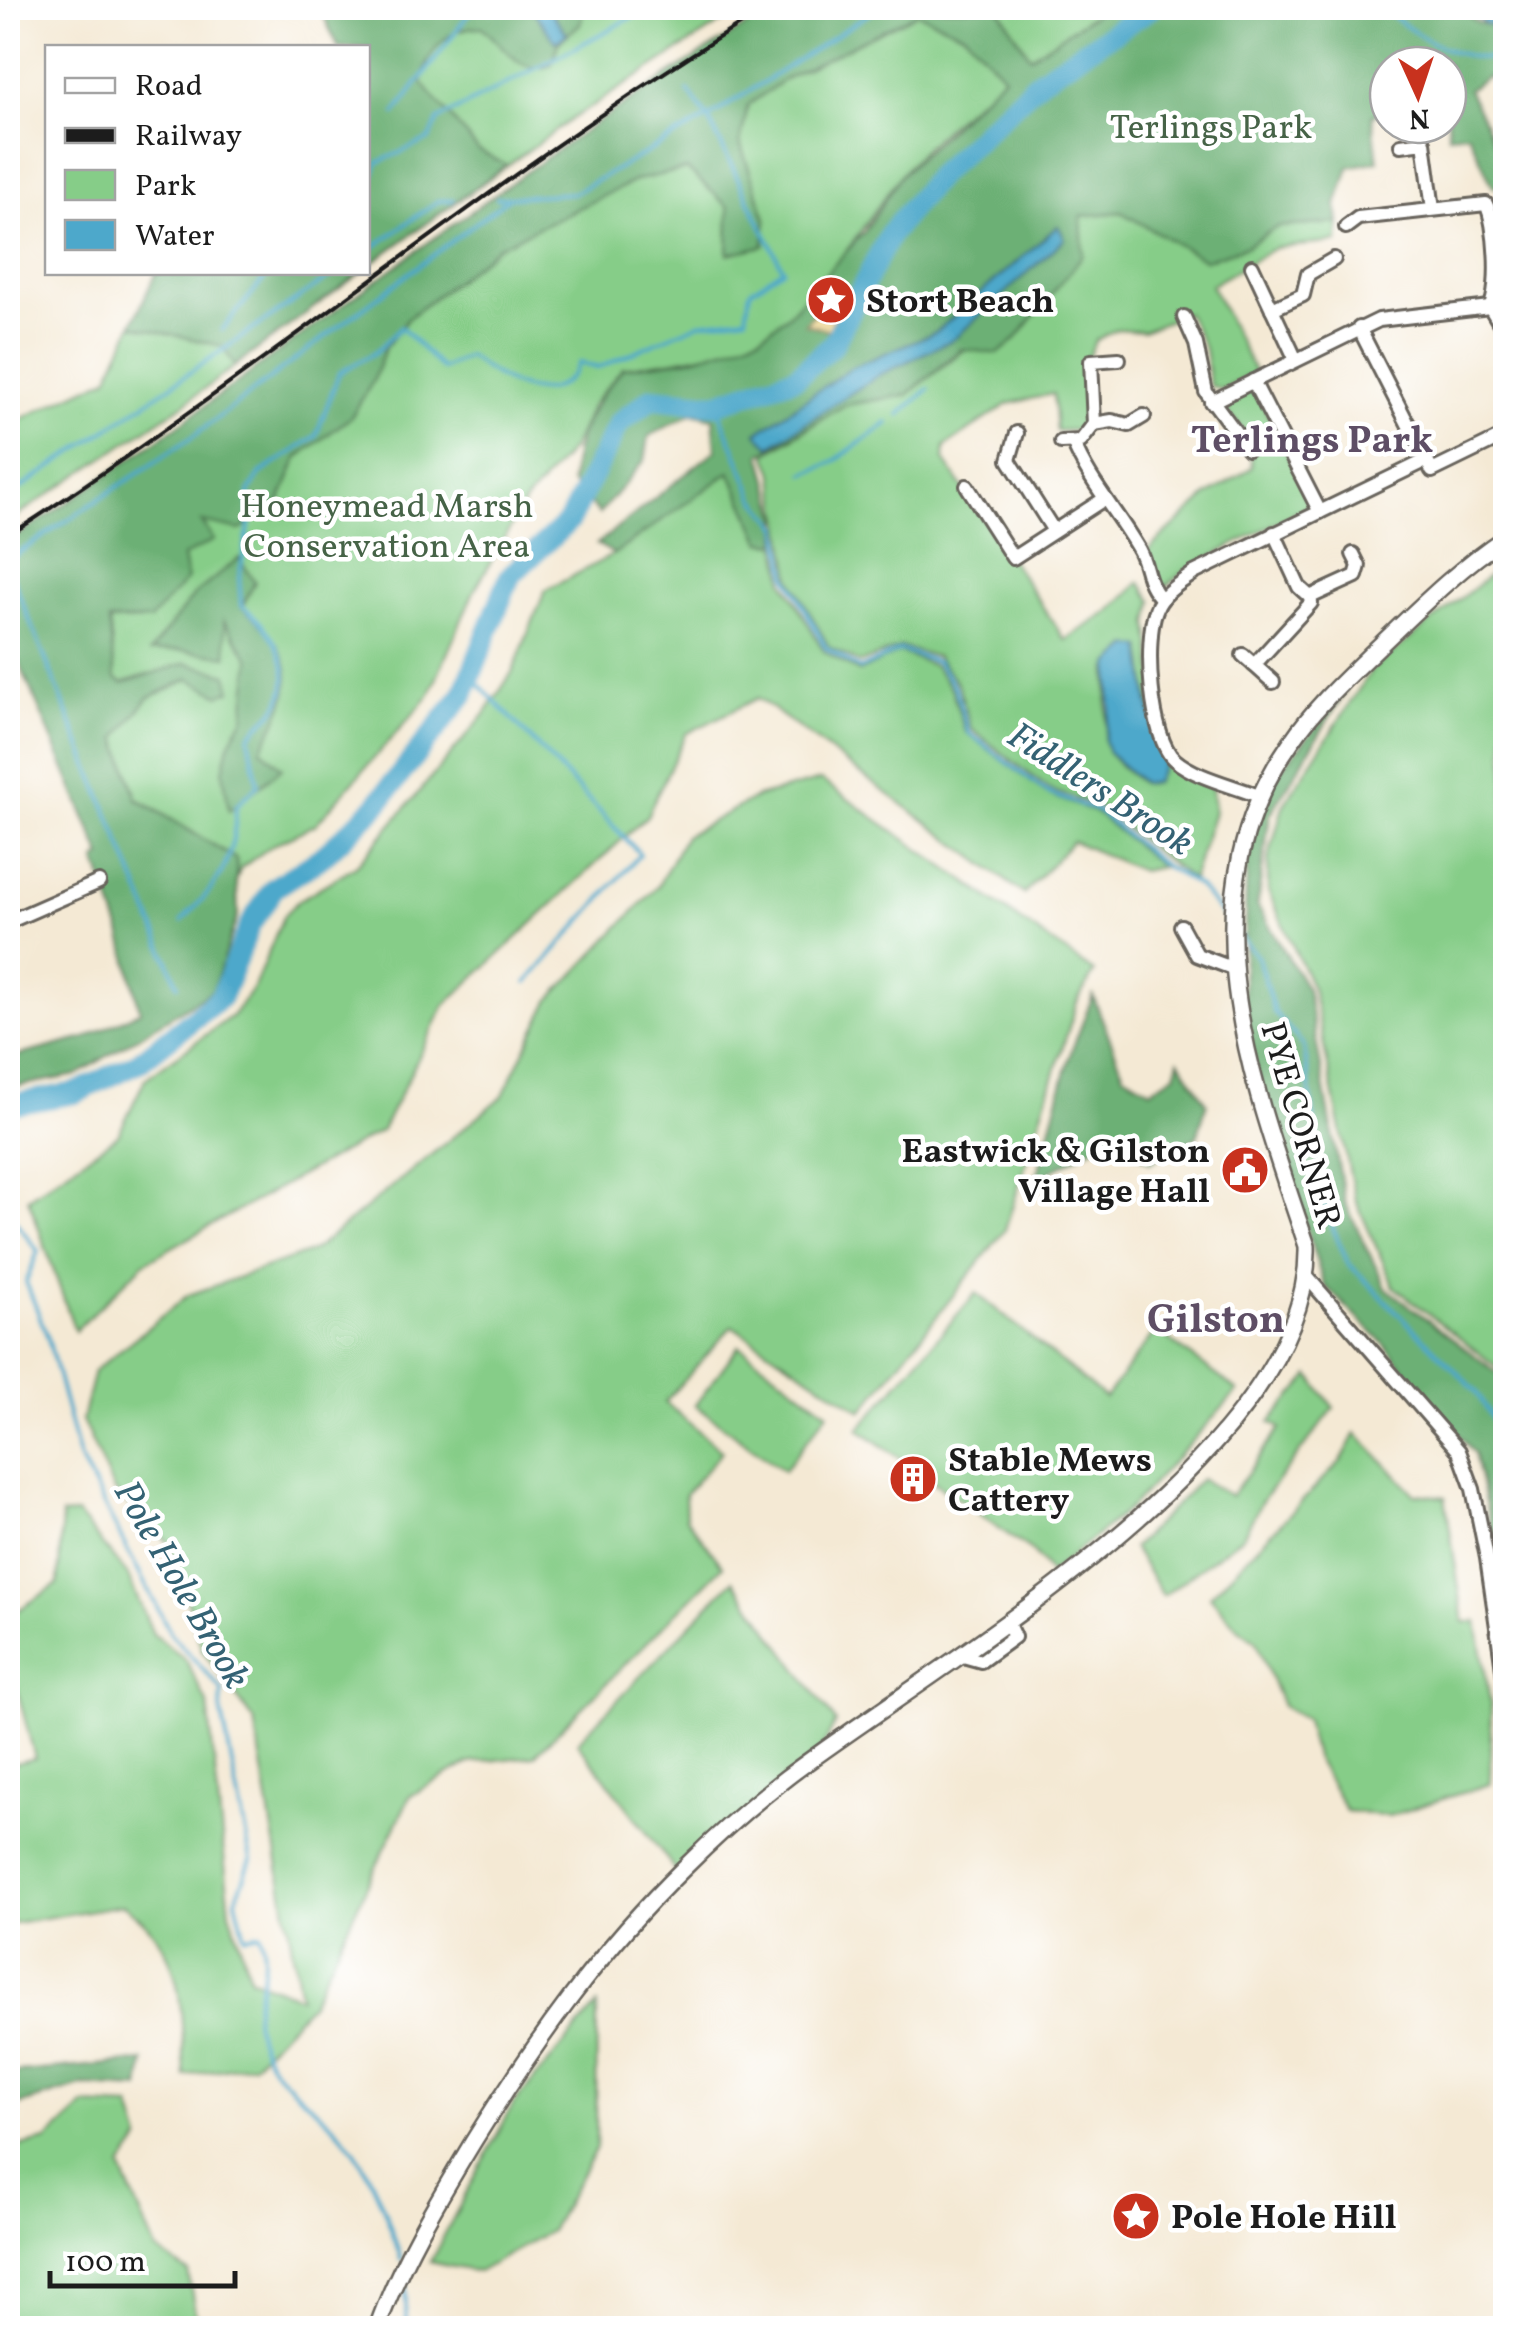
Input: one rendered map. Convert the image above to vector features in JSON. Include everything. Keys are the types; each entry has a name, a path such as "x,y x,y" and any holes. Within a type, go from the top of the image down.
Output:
{"street":[{"path":"1424,145 1433,210"},
{"path":"1346,228 1358,218 1486,204 1494,218 1498,294 1490,307"},
{"path":"1272,309 1303,295 1308,274 1334,259"},
{"path":"1252,266 1296,360"},
{"path":"1211,402 1380,320 1490,307"},
{"path":"1490,307 1506,334"},
{"path":"1184,317 1211,402 1248,448"},
{"path":"1359,328 1429,465"},
{"path":"1120,359 1091,362 1094,424 1081,441 1067,442 1138,549 1147,585 1162,598"},
{"path":"1253,381 1320,512"},
{"path":"1094,424 1129,424 1144,416"},
{"path":"1017,433 1009,460 1054,531"},
{"path":"1260,797 1175,761 1165,746 1148,646 1162,598 1194,573 1274,533 1506,435"},
{"path":"967,486 1013,558 1104,500"},
{"path":"1274,533 1299,587 1311,603 1248,660 1274,682"},
{"name":"PYE CORNER","path":"377,2328 412,2241 536,2040 650,1902 785,1779 1047,1597 1174,1485 1220,1436 1288,1335 1308,1278 1307,1246 1254,1073 1232,968 1230,944 1237,868 1260,797 1290,743 1336,688 1423,605 1506,537"},
{"path":"1310,597 1356,576 1359,566 1353,554"},
{"path":"8,922 99,882"},
{"path":"1181,926 1197,955 1232,968"},
{"path":"1308,1278 1459,1451 1473,1489 1487,1558 1506,1690"}],"green space":[{"path":"320,8 745,8 572,119 370,265 370,45 337,45"},
{"path":"320,8 584,8 580,24 560,41 551,65 541,68 514,58 482,27 449,36 434,51 422,83 478,150 506,165 370,265 370,45 337,45"},
{"path":"776,8 999,8 1030,57 1104,8 1459,8 1478,23 1505,28 1505,81 1487,77 1468,89 1468,45 1368,45 1368,145 1376,145 1378,161 1349,167 1337,205 1339,223 1277,227 1245,247 1205,260 1121,212 1081,216 1083,255 1015,340 998,354 961,349 907,395 845,405 761,454 778,515 778,544 762,542 730,472 614,554 597,544 716,450 713,418 693,413 649,436 645,460 599,514 571,483 586,421 623,368 689,359 730,347 760,336 787,316 865,231 900,176 1004,76 965,34 917,13 785,79 748,105 740,143 766,219 764,246 728,254 729,207 687,169 637,180 499,246 407,319 385,348 373,381 351,417 298,457 280,501 240,530 202,522 214,540 183,557 187,579 150,620 109,621 115,678 122,683 186,663 227,674 231,691 220,695 189,679 148,698 117,738 137,799 236,859 238,915 213,990 77,1075 8,1088 8,1058 85,1038 140,1011 121,932 96,860 102,857 8,636 8,542 676,70"},
{"path":"999,8 1104,8 1030,57"},
{"name":"Honeymead Marsh Conservation Area","path":"918,13 965,34 1005,77 910,164 818,287 779,324 724,349 623,368 592,405 573,447 525,502 474,591 429,696 315,825 274,844 241,868 237,878 236,859 137,798 117,738 148,698 189,679 186,663 122,683 115,678 109,621 150,620 201,521 280,501 298,457 351,417 373,381 385,348 407,319 499,246 636,180 687,169 729,207 766,219 740,143 748,105 785,79"},
{"path":"1468,89 1505,164 1505,187 1493,187 1468,133"},
{"path":"1121,212 1205,260 1245,247 1277,227 1339,223 1338,242 1275,248 1211,285 1255,373 1222,390 1210,386 1205,350 1187,313 1143,331 1117,329 1095,341 1085,364 1089,420 1079,430 1056,431 1053,394 1008,404 945,447 944,460 1065,640 1109,612 1140,582 1153,601 1149,623 1162,750 1171,766 1212,786 1214,812 1192,880 1098,806 1050,790 971,729 958,685 937,657 901,647 860,663 829,647 791,578 773,470 766,454 845,405 907,395 1082,255 1079,216","holes":["1130,646 1142,667 1164,762 1155,783 1141,783 1113,759 1106,745 1108,670"]},
{"path":"155,275 357,275 184,404 8,522 8,425 108,378"},
{"path":"155,275 357,275 235,366 222,346 132,325"},
{"path":"1255,389 1312,504 1188,569 1167,586 1158,586 1148,550 1207,496 1252,467 1250,439 1223,406 1227,399"},
{"path":"730,472 762,542 778,544 784,581 824,651 859,672 899,652 935,666 952,690 965,731 1047,794 1095,812 1162,867 1141,871 1072,841 1024,894 758,698 686,734 647,816 445,1005 382,1130 144,1263 75,1331 28,1198 118,1135 145,1079 233,1015 254,987 283,917 298,901 357,865 485,714 513,671 545,591 614,554"},
{"path":"239,558 255,582 242,607 275,641 284,657 287,689 261,749 282,768 229,811 223,771 229,744 244,717 250,659 224,621 227,656 178,650 150,652 194,595"},
{"path":"1505,563 1505,1384 1502,1371 1394,1287 1355,1199 1312,988 1268,891 1268,860 1283,806 1372,669"},
{"path":"1347,689 1270,815 1257,905 1307,989 1345,1202 1386,1288 1500,1375 1506,1400 1505,1638 1496,1550 1474,1453 1383,1343 1324,1285 1242,1026 1247,855 1272,780"},
{"path":"821,780 1094,972 1077,1002 1005,1230 862,1411 732,1326 665,1402 722,1451 685,1494 686,1518 723,1566 534,1756 469,1763 410,1796 311,2003 253,2064 185,2076 176,1980 159,1940 144,1922 123,1905 8,1924 8,1765 35,1758 8,1655 8,1617 58,1584 62,1515 77,1514 127,1574 153,1634 186,1660 208,1705 230,1911 250,1978 300,1997 255,1722 202,1650 170,1544 114,1491 82,1420 94,1371 188,1295 313,1251 502,1097 549,1001 658,886 685,836 757,797"},
{"path":"1093,996 1124,1074 1151,1090 1175,1074 1179,1060 1207,1103 1197,1137 1151,1162 1119,1145 1101,1143 1036,1180 1071,1052"},
{"path":"976,1293 1105,1398 1156,1330 1238,1391 1132,1506 1050,1574 1034,1553 859,1429"},
{"path":"739,1346 828,1412 784,1471 695,1405"},
{"path":"1310,1376 1334,1408 1262,1501 1243,1536 1163,1596 1133,1548 1201,1479 1231,1496 1280,1428 1270,1422"},
{"path":"1356,1433 1415,1494 1445,1497 1464,1622 1477,1622 1491,1707 1490,1784 1389,1816 1346,1811 1315,1757 1306,1720 1282,1706 1256,1641 1240,1630 1210,1596 1342,1460"},
{"path":"733,1580 836,1722 819,1754 677,1872 577,1742"},
{"path":"597,2006 596,2148 550,2231 478,2272 430,2262 514,2103"},
{"path":"144,2061 140,2089 82,2086 8,2108 8,2073"},
{"path":"85,2105 131,2107 141,2140 121,2168 156,2250 188,2272 198,2328 8,2328 8,2149 47,2140"}],"sand":[{"name":"Stort Beach","path":"835,290 836,310 830,330 805,324"}],"water":[{"path":"531,8 548,8 567,34 556,42"},
{"path":"1466,8 1505,8 1505,25 1485,24"},
{"path":"1058,226 1065,239 954,339 879,375 770,446 757,433 852,367 936,332"},
{"path":"1130,646 1142,647 1149,704 1164,762 1155,783 1142,783 1108,753 1104,740 1110,709 1110,664"}],"waterway":[{"path":"395,114 473,8"},
{"path":"370,188 377,163 430,139 438,120 650,8"},
{"path":"497,198 574,193 708,118 878,8"},
{"path":"8,1105 76,1093 139,1062 221,997 250,925 274,888 322,857 374,808 463,695 510,576 569,521 619,423 652,398 716,404 796,377 833,344 890,234 938,175 1041,79 1151,8"},
{"path":"1381,8 1439,46 1470,57 1506,59"},
{"path":"182,921 223,870 232,842 236,806 258,785 249,737 276,708 283,694 284,665 279,651 262,625 241,605 239,577 250,522 249,492 261,473 316,436 339,373 376,352 401,327 442,369 468,356 511,383 541,390 556,387 568,379 579,363 598,368 700,323 746,317 750,291 783,269 708,118 688,91"},
{"path":"8,560 194,436 510,197"},
{"path":"370,250 438,201 453,200"},
{"path":"222,330 268,275"},
{"path":"8,497 333,275"},
{"path":"899,415 929,389"},
{"name":"Fiddlers Brook","path":"716,404 755,498 779,527 787,576 826,648 860,669 900,650 937,662 955,688 968,732 1048,793 1096,810 1162,864 1199,887 1227,920"},
{"path":"804,474 832,463 888,423"},
{"path":"8,567 178,985"},
{"path":"471,676 640,854 527,983"},
{"name":"Fiddlers Brook","path":"1239,935 1258,958 1274,1012 1304,1046 1326,1212 1348,1263 1476,1391 1506,1443"},
{"name":"Pole Hole Brook","path":"8,1174 9,1213 38,1251 26,1282 48,1338 79,1457 171,1634 222,1690 221,1709 251,1860 236,1900 245,1936 260,1933 264,1951 255,2022 259,2039 273,2068 356,2153 379,2197 401,2259"},
{"name":"Pole Hole Brook","path":"406,2273 406,2328"}],"railway":[{"path":"8,536 199,405 573,134 767,8"}],"place":[{"name":"Stort Beach","path":"831,300"},
{"name":"Eastwick & Gilston Village Hall","path":"1245,1170"},
{"name":"Stable Mews Cattery","path":"913,1479"},
{"name":"Pole Hole Hill","path":"1136,2216"}],"district":[{"name":"Terlings Park","path":"1312,439"},
{"name":"Gilston","path":"1216,1318"}]}
